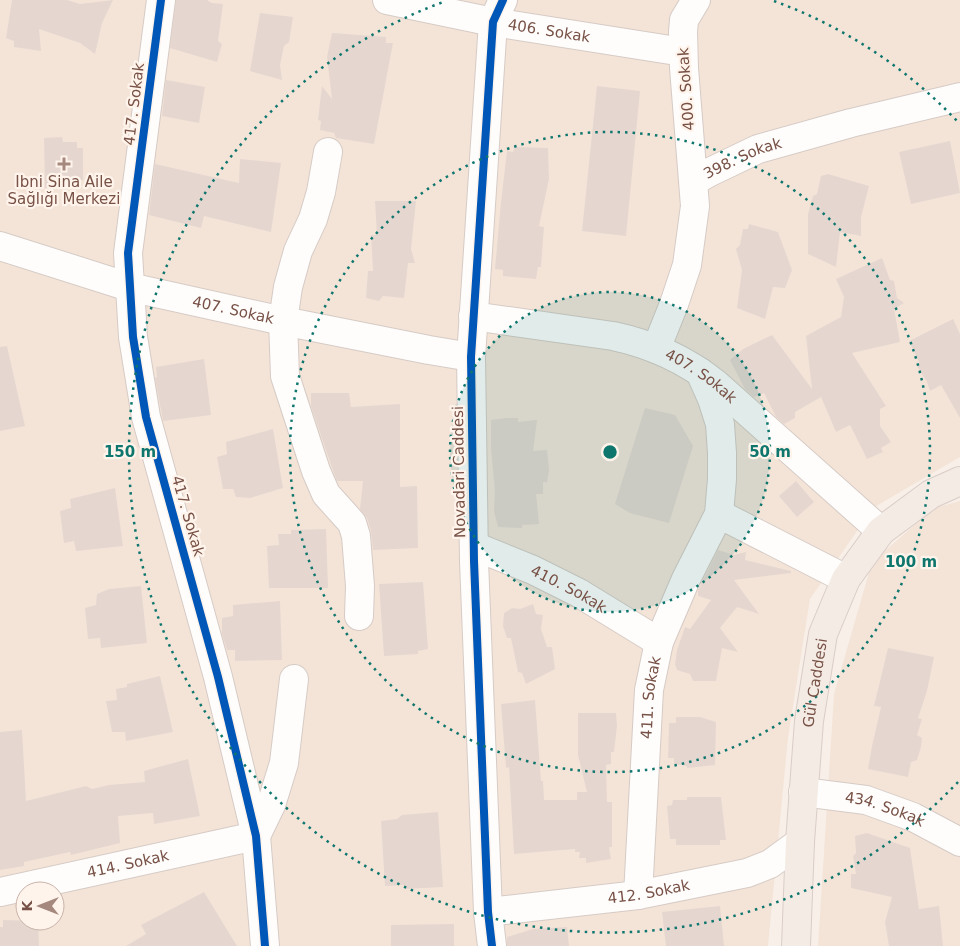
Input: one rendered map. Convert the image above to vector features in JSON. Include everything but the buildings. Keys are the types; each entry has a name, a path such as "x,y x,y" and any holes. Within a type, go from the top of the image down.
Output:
{"main road":[{"name":"Gül Caddesi","path":"796,946 800,842 809,721 823,634 846,579 881,531 931,494 960,481"}],"street":[{"name":"417. Sokak","path":"161,0 128,253 133,338 146,417 218,677 256,836 265,946"},
{"name":"406. Sokak","path":"387,0 498,11 683,52"},
{"name":"400. Sokak","path":"694,181 683,52 684,20 696,0"},
{"name":"Novadari Caddesi","path":"492,946 488,912 474,546 470,357 498,11"},
{"name":"398. Sokak","path":"656,349 687,265 695,206 694,181 758,149 851,123 960,96"},
{"path":"328,152 313,219 298,251 288,287 283,321 286,376 316,471 326,494 352,522 356,536 360,586 359,616"},
{"name":"407. Sokak","path":"0,246 130,287 283,321 470,357"},
{"name":"407. Sokak","path":"473,316 633,340 671,356 700,372 716,384 881,531"},
{"name":"411. Sokak","path":"638,895 648,690 659,642 686,579 718,514 722,479 720,424 712,399 700,372"},
{"path":"718,514 846,579"},
{"name":"410. Sokak","path":"474,546 533,570 579,593 659,642"},
{"path":"256,836 270,805 284,763 294,679"},
{"name":"434. Sokak","path":"803,792 866,800 913,817 960,842"},
{"name":"414. Sokak","path":"0,892 256,836"},
{"name":"412. Sokak","path":"488,912 638,895 747,874 770,864 800,842"}],"shaded area":[{"path":"0,0 960,0 960,457 873,508 810,599 788,738 768,946 0,946"},
{"path":"960,501 960,946 818,946 834,694 872,562 934,508"}],"cycle path":[{"path":"161,0 128,253 133,337 146,417 218,677 256,836 265,946"},
{"path":"492,946 488,912 474,561 471,357 493,22 503,0"}],"place":[{"name":"Ibni Sina Aile Sağlığı Merkezi","path":"64,164"}]}
